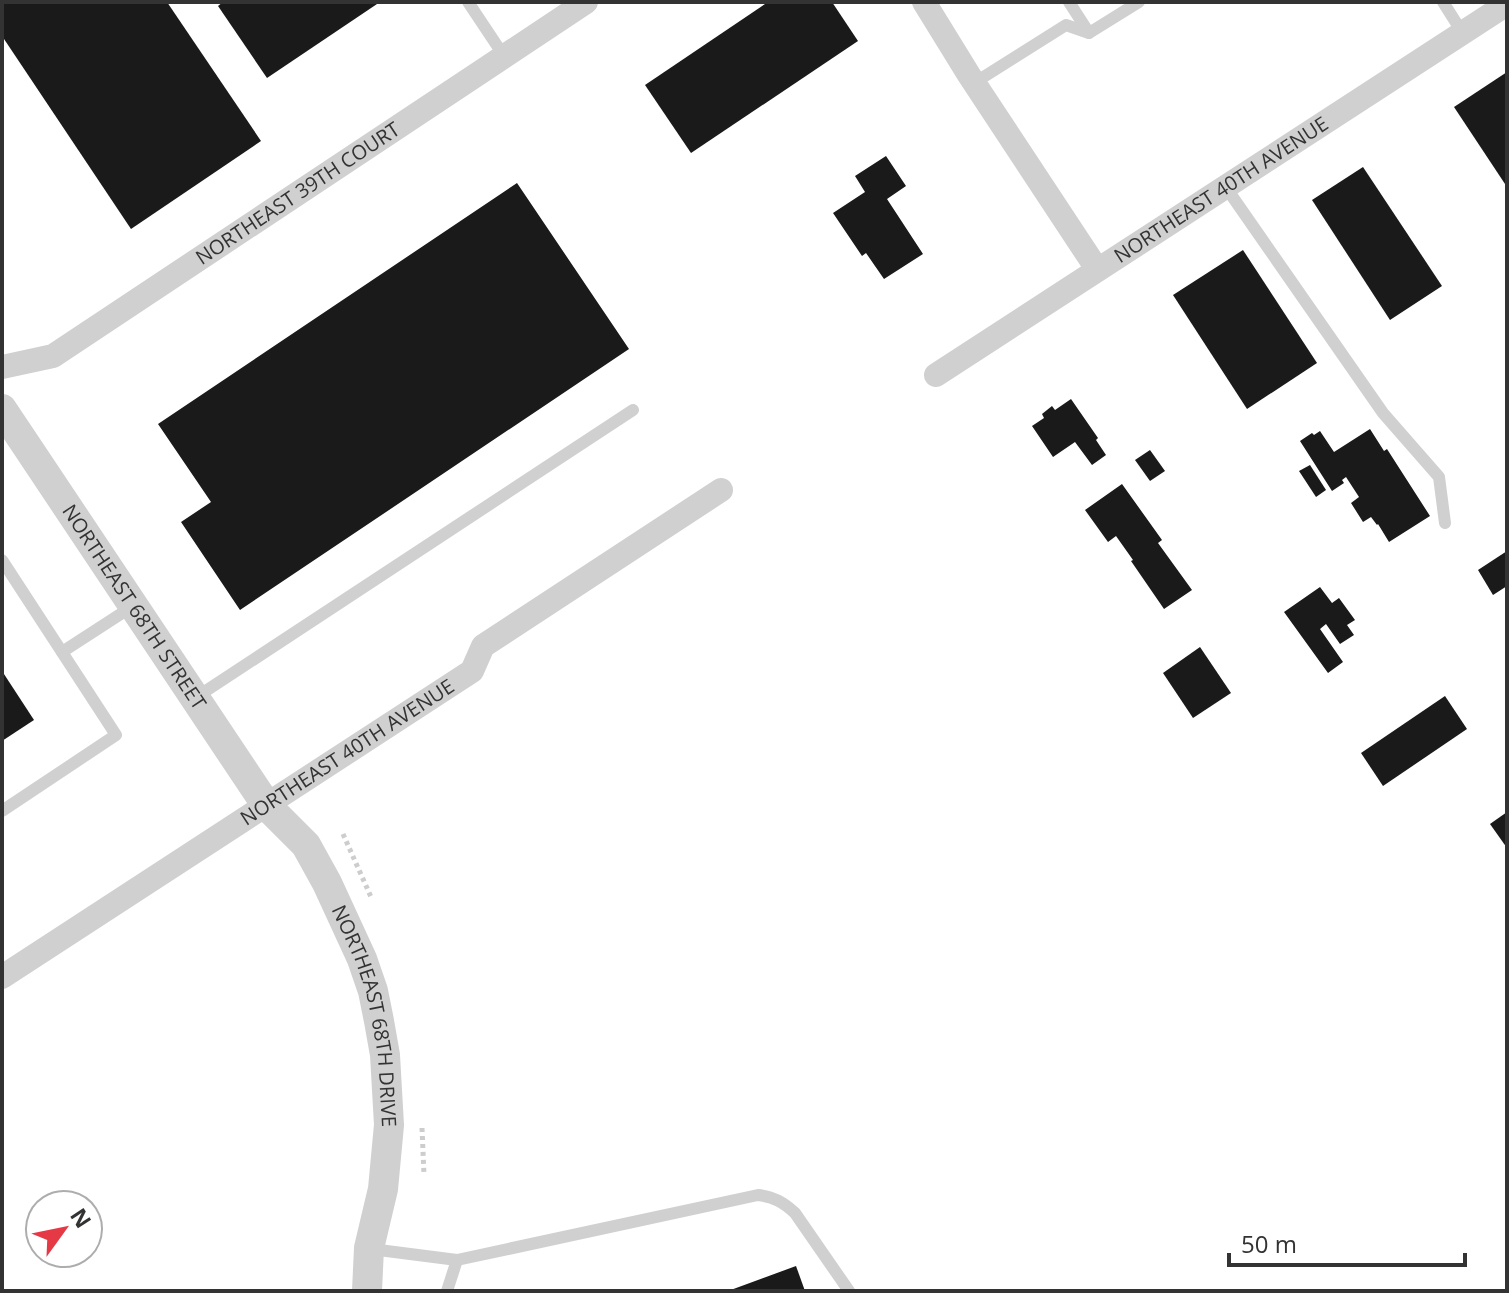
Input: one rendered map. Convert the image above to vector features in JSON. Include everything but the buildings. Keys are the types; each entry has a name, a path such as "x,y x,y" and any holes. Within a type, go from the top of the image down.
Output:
{"street":[{"name":"NORTHEAST 39TH COURT","path":"2,367 53,356 586,2"},
{"path":"924,2 1097,269"},
{"name":"NORTHEAST 40TH AVENUE","path":"936,375 1507,4"},
{"name":"NORTHEAST 68TH STREET","path":"2,409 267,806"},
{"name":"NORTHEAST 40TH AVENUE","path":"2,977 472,671 483,646 721,490"},
{"name":"NORTHEAST 68TH DRIVE","path":"267,806 306,845 347,924 373,991 385,1055 389,1125 383,1189 369,1248 367,1291"},
{"name":"NORTHEAST 68TH DRIVE","path":"344,1291 369,1248"}],"lane":[{"path":"468,2 504,56"},
{"path":"1069,2 1089,33"},
{"path":"1089,33 1139,2"},
{"path":"1443,2 1462,32"},
{"path":"974,83 1066,25 1089,33"},
{"path":"1225,186 1383,413 1439,477 1445,523"},
{"path":"195,698 633,410"},
{"path":"2,560 116,735 2,811"},
{"path":"62,652 133,606"},
{"path":"369,1248 457,1260 758,1195 772,1197 795,1213 849,1291"},
{"path":"447,1291 457,1260"}]}
